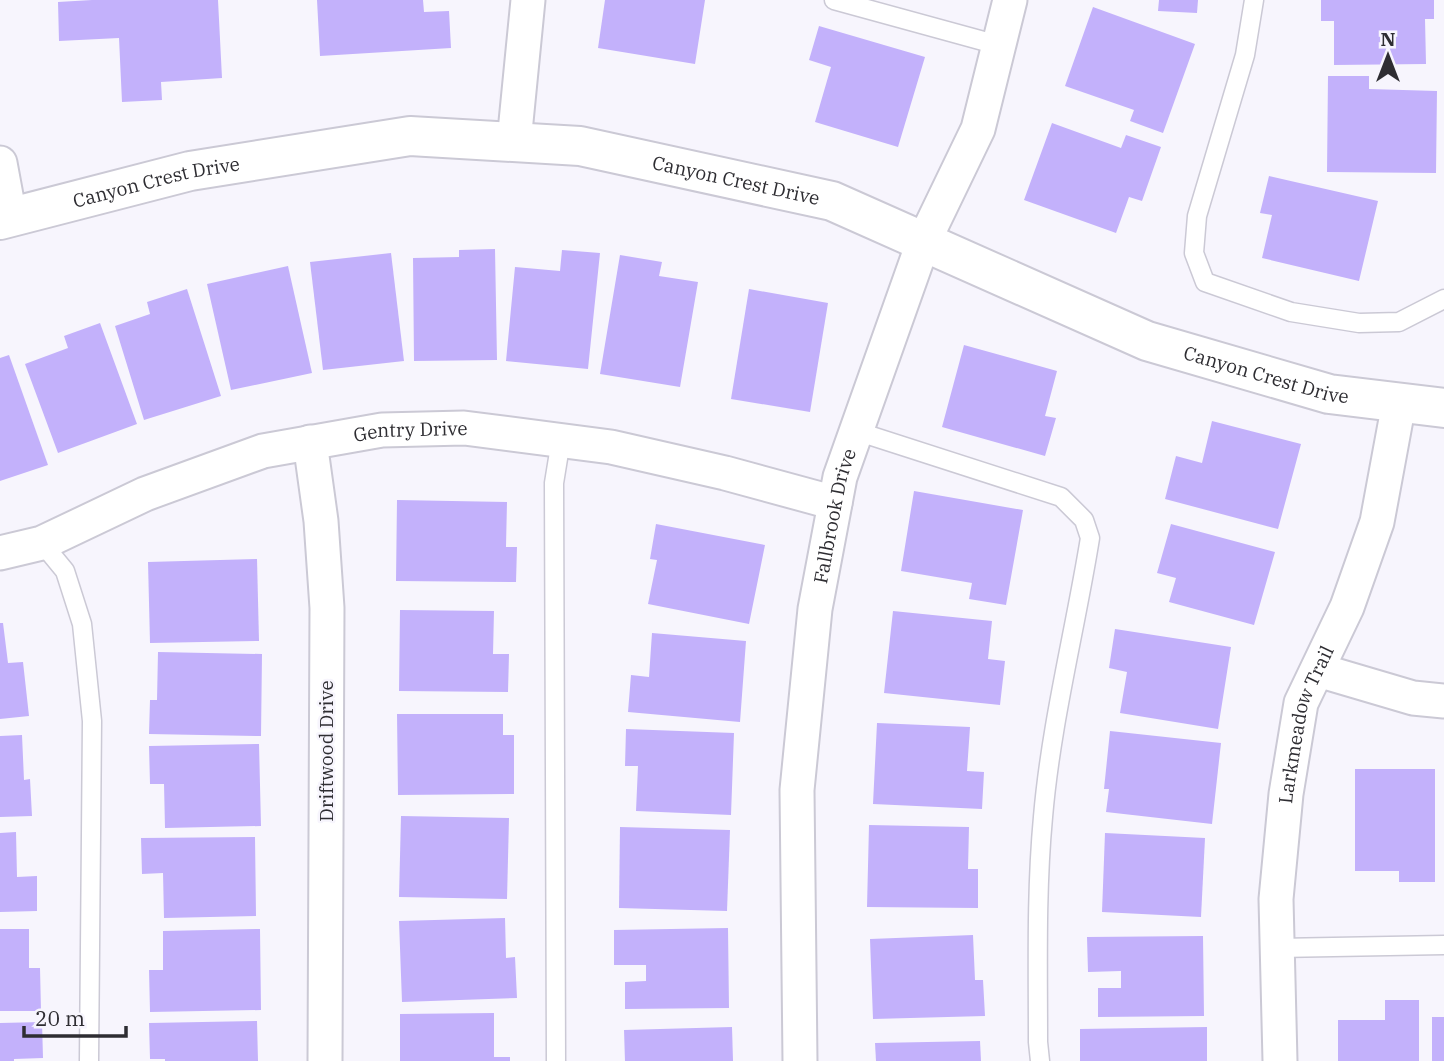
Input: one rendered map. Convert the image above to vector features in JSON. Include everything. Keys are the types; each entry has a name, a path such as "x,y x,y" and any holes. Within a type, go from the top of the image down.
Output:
{"street":[{"path":"514,142 528,0"},
{"name":"Fallbrook Drive","path":"800,1061 797,790 815,609 840,477 923,243 978,129 1010,0"},
{"name":"Canyon Crest Drive","path":"5,218 190,171 410,136 580,146 832,201 1147,341 1329,394 1444,408"},
{"path":"0,163 5,218"},
{"name":"Larkmeadow Trail","path":"1280,1061 1276,900 1286,794 1301,703 1347,607 1377,522 1399,403"},
{"name":"Gentry Drive","path":"0,554 42,543 145,495 264,451 382,430 464,428 611,447 725,473 835,503"},
{"name":"Driftwood Drive","path":"310,442 321,521 327,608 325,1061"},
{"path":"1318,670 1413,698 1444,701"}],"lane":[{"path":"834,0 998,45"},
{"path":"1254,0 1245,55 1197,216 1195,253 1205,282 1291,312 1359,323 1399,322 1444,299"},
{"path":"856,431 1061,497 1084,520 1090,538 1056,718 1043,816 1037,918 1040,1061"},
{"path":"556,1061 554,483 561,440"},
{"path":"42,543 65,570 82,624 92,721 89,1061"},
{"path":"1278,948 1444,945"}],"building":[{"path":"218,0 222,78 161,82 162,100 122,102 119,38 59,41 58,2"},
{"path":"317,0 423,0 424,12 449,11 451,48 320,56"},
{"path":"605,0 705,0 695,64 598,48"},
{"path":"1159,0 1198,0 1197,13 1158,11"},
{"path":"1321,0 1434,0 1434,19 1425,19 1426,64 1334,65 1334,21 1321,21"},
{"path":"1093,7 1195,44 1163,133 1130,121 1134,110 1065,86"},
{"path":"819,26 925,57 898,147 815,122 831,67 809,60"},
{"path":"1328,76 1369,76 1369,89 1437,91 1436,173 1327,172"},
{"path":"1052,123 1121,148 1126,135 1161,147 1142,201 1129,197 1116,233 1024,200"},
{"path":"1269,176 1378,201 1359,281 1262,258 1272,215 1260,213"},
{"path":"495,249 497,360 414,361 413,258 459,257 459,250"},
{"path":"562,250 600,253 588,369 506,361 515,267 560,271"},
{"path":"391,253 404,361 323,370 310,262"},
{"path":"620,255 662,262 659,276 698,282 680,387 600,374"},
{"path":"288,266 312,373 231,390 207,284"},
{"path":"187,289 221,396 144,420 115,326 150,314 147,302"},
{"path":"749,289 828,303 810,412 731,399"},
{"path":"100,323 137,424 58,453 25,364 68,348 64,336"},
{"path":"964,345 1057,371 1045,416 1056,418 1045,456 942,427"},
{"path":"9,355 48,465 0,481 0,358"},
{"path":"1212,421 1301,444 1278,529 1165,499 1176,456 1202,463"},
{"path":"914,491 1023,510 1006,605 969,599 972,583 901,571"},
{"path":"397,500 507,502 506,547 517,547 516,582 396,581"},
{"path":"656,524 765,545 749,624 648,604 657,560 650,559"},
{"path":"1171,524 1275,552 1254,625 1169,602 1176,578 1157,573"},
{"path":"257,559 259,641 150,643 148,562"},
{"path":"400,610 494,611 493,654 509,654 508,692 399,691"},
{"path":"893,611 992,621 988,659 1005,661 1000,705 884,693"},
{"path":"0,623 3,623 8,663 23,662 29,716 0,719"},
{"path":"1115,629 1231,647 1218,729 1120,713 1127,672 1109,668"},
{"path":"652,633 746,641 740,722 628,712 631,675 649,677"},
{"path":"158,652 262,654 261,736 149,734 150,700 157,700"},
{"path":"397,714 503,714 503,735 514,735 514,794 398,795"},
{"path":"877,723 970,727 967,771 984,772 982,809 873,804"},
{"path":"626,729 734,733 731,815 636,811 638,766 625,766"},
{"path":"1110,731 1221,743 1212,824 1106,812 1109,789 1104,789"},
{"path":"22,735 24,780 30,779 32,816 0,817 0,736"},
{"path":"259,744 261,826 165,828 164,784 150,784 149,746"},
{"path":"1355,769 1435,769 1435,882 1399,882 1399,871 1355,871"},
{"path":"401,816 509,818 507,899 399,897"},
{"path":"869,825 969,827 968,869 978,869 978,908 867,907"},
{"path":"620,827 730,830 727,911 619,908"},
{"path":"16,832 17,877 37,876 37,911 0,912 0,833"},
{"path":"1105,833 1205,838 1201,917 1102,912"},
{"path":"255,837 256,916 164,918 163,873 142,874 141,838"},
{"path":"505,918 506,958 515,957 517,998 402,1002 399,921"},
{"path":"728,928 729,1008 625,1009 625,982 646,981 646,965 614,965 614,930"},
{"path":"0,929 29,929 29,968 40,968 41,1011 0,1011"},
{"path":"260,929 261,1010 150,1012 149,970 163,970 163,931"},
{"path":"973,935 975,980 983,980 985,1016 873,1019 870,939"},
{"path":"1203,936 1204,1016 1098,1017 1098,988 1121,988 1121,971 1088,972 1087,937"},
{"path":"1385,1000 1419,1000 1419,1061 1338,1061 1338,1020 1385,1020"},
{"path":"494,1013 494,1057 510,1057 510,1061 400,1061 400,1014"},
{"path":"1432,1017 1444,1017 1444,1061 1432,1061"},
{"path":"257,1021 258,1061 150,1059 149,1023"},
{"path":"42,1022 43,1058 0,1061 0,1023"},
{"path":"732,1027 733,1061 625,1061 624,1030"},
{"path":"1207,1027 1207,1061 1080,1061 1080,1029"},
{"path":"980,1041 981,1061 876,1061 875,1043"}]}
